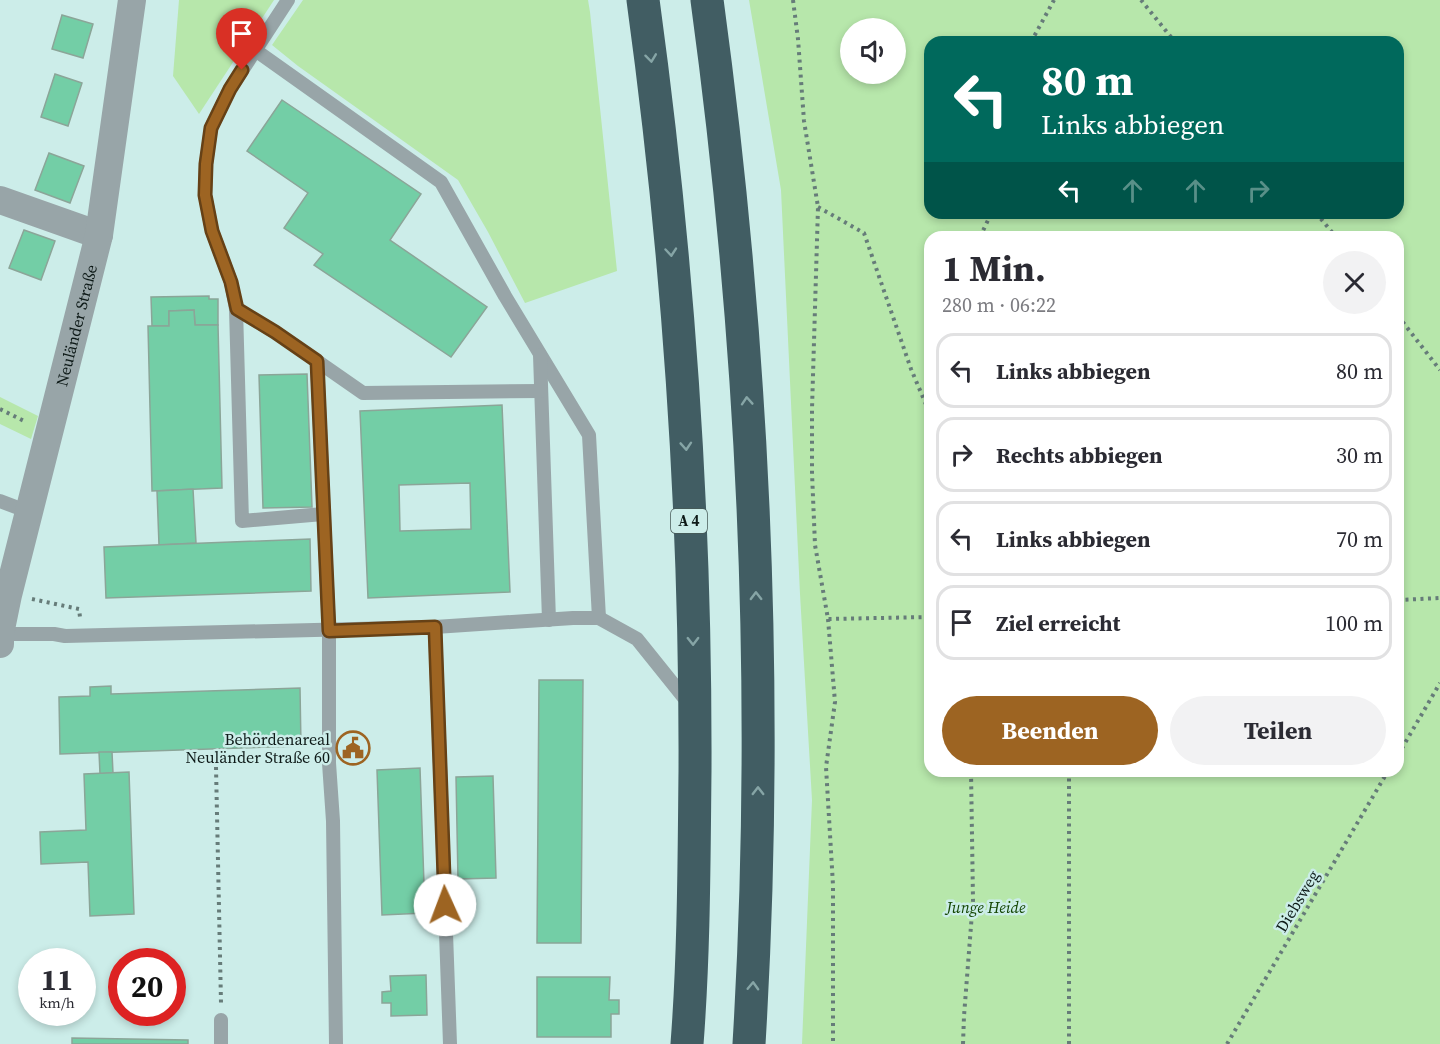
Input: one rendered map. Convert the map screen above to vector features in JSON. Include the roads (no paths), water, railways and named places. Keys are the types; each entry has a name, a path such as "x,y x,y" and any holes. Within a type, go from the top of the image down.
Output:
{"highway":[{"name":"A 4","path":"643,0 652,64 678,322 692,581 695,711 693,897 687,1044"},
{"path":"707,0 725,142 739,284 755,555 758,708 757,850 749,1044"}],"street":[{"name":"Neuländer Straße","path":"0,644 4,595 29,512 99,235 132,0"},
{"path":"0,200 99,235"}],"lane":[{"path":"288,0 230,89 211,128 205,195 212,231 231,282 237,309 242,520 323,514"},
{"path":"255,50 441,182 505,296 589,435 599,618"},
{"path":"237,309 275,332 363,393 541,391"},
{"path":"539,353 549,620"},
{"path":"317,361 329,631 329,763 333,821 336,1044"},
{"path":"0,501 29,512"},
{"path":"0,634 329,631 599,618 637,639 695,711"},
{"path":"435,627 450,1044"},
{"path":"221,1020 221,1044"}],"place":[{"name":"Behördenareal Neuländer Straße 60","path":"353,748"}],"park label":[{"name":"Junge Heide","path":"986,907"}]}
